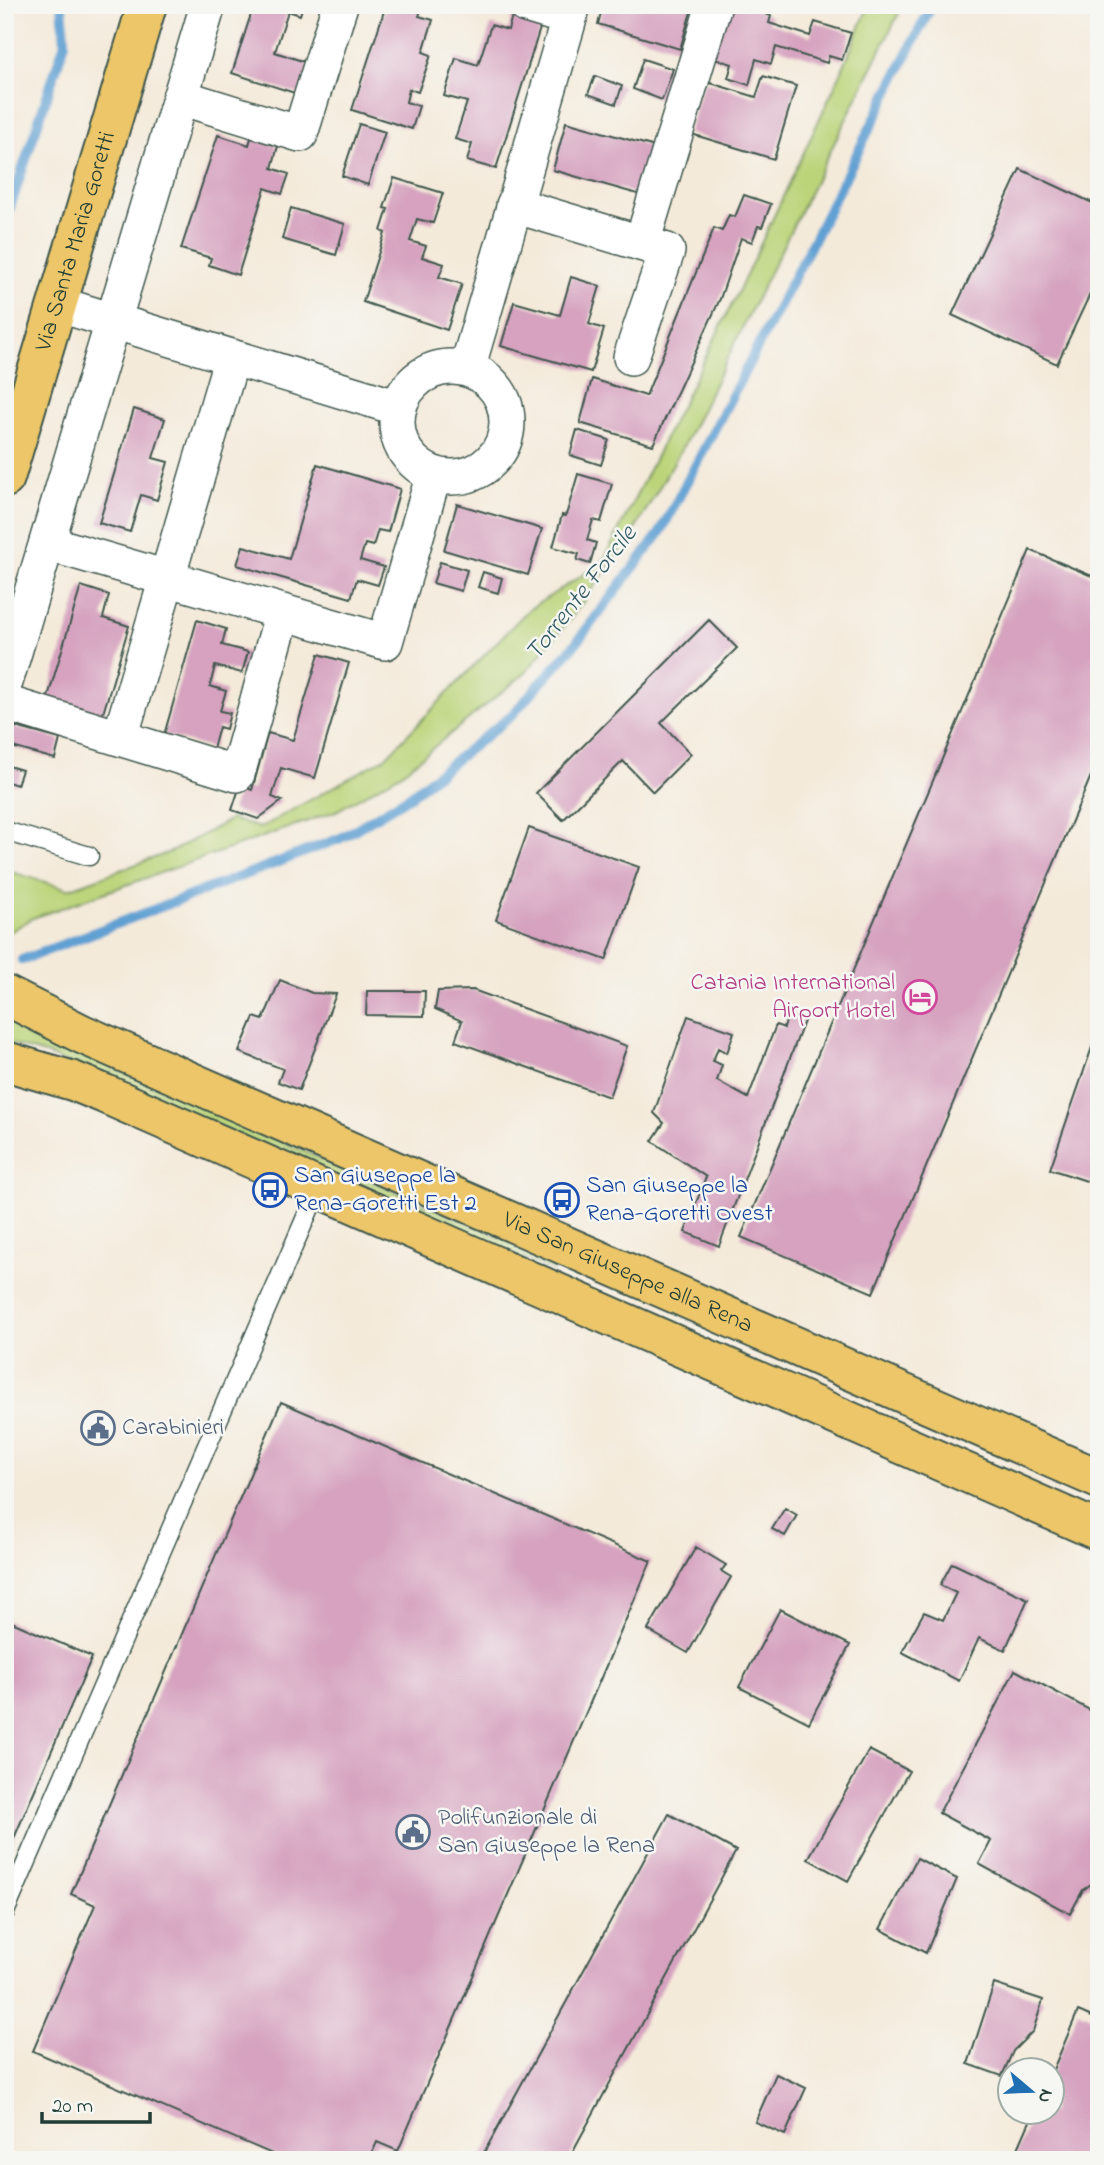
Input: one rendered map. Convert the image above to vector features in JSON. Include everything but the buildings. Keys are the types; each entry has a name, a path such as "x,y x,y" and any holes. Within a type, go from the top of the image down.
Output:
{"main road":[{"name":"Via Santa Maria Goretti","path":"5,478 147,5"},
{"name":"Via San Giuseppe alla Rena","path":"5,995 82,1034 1099,1479"},
{"name":"Via San Giuseppe alla Rena","path":"5,1061 94,1090 1099,1531"},
{"path":"566,1297 586,1254"},
{"path":"689,1350 708,1308"}],"street":[{"path":"5,682 208,5"},
{"path":"180,97 300,134 340,5"},
{"path":"467,369 571,12 526,5"},
{"path":"642,243 714,5"},
{"path":"514,205 667,250 631,357"},
{"path":"57,304 399,408"},
{"path":"120,738 232,357"},
{"path":"450,367 467,369 483,376 496,389 505,404 505,440 484,468 467,475 450,477 434,474 418,466 407,454 400,440 397,424 399,408 406,393 418,379 433,370 450,367"},
{"path":"47,543 386,642 434,474"},
{"path":"5,703 237,775 283,612"}],"lane":[{"path":"5,831 89,856"},
{"path":"5,1912 319,1187"}],"green space":[{"path":"869,5 903,5 684,445 634,531 573,616 524,674 402,773 336,811 33,918 5,935 5,870 68,889 173,851 231,819 260,828 385,758 528,610 603,562 743,282 841,73"},
{"path":"5,1017 54,1042 557,1262 553,1271 48,1055 5,1042"}],"waterway":[{"path":"5,222 65,42 62,5"},
{"name":"Torrente Forcile","path":"22,960 341,838 410,796 511,716 573,647 660,533 810,247 932,5"}],"place":[{"name":"Catania International Airport Hotel","path":"920,997"},
{"name":"San Giuseppe la Rena-Goretti Est 2","path":"270,1190"},
{"name":"San Giuseppe la Rena-Goretti Ovest","path":"562,1200"},
{"name":"Carabinieri","path":"98,1428"},
{"name":"Polifunzionale di San Giuseppe la Rena","path":"413,1832"}]}
